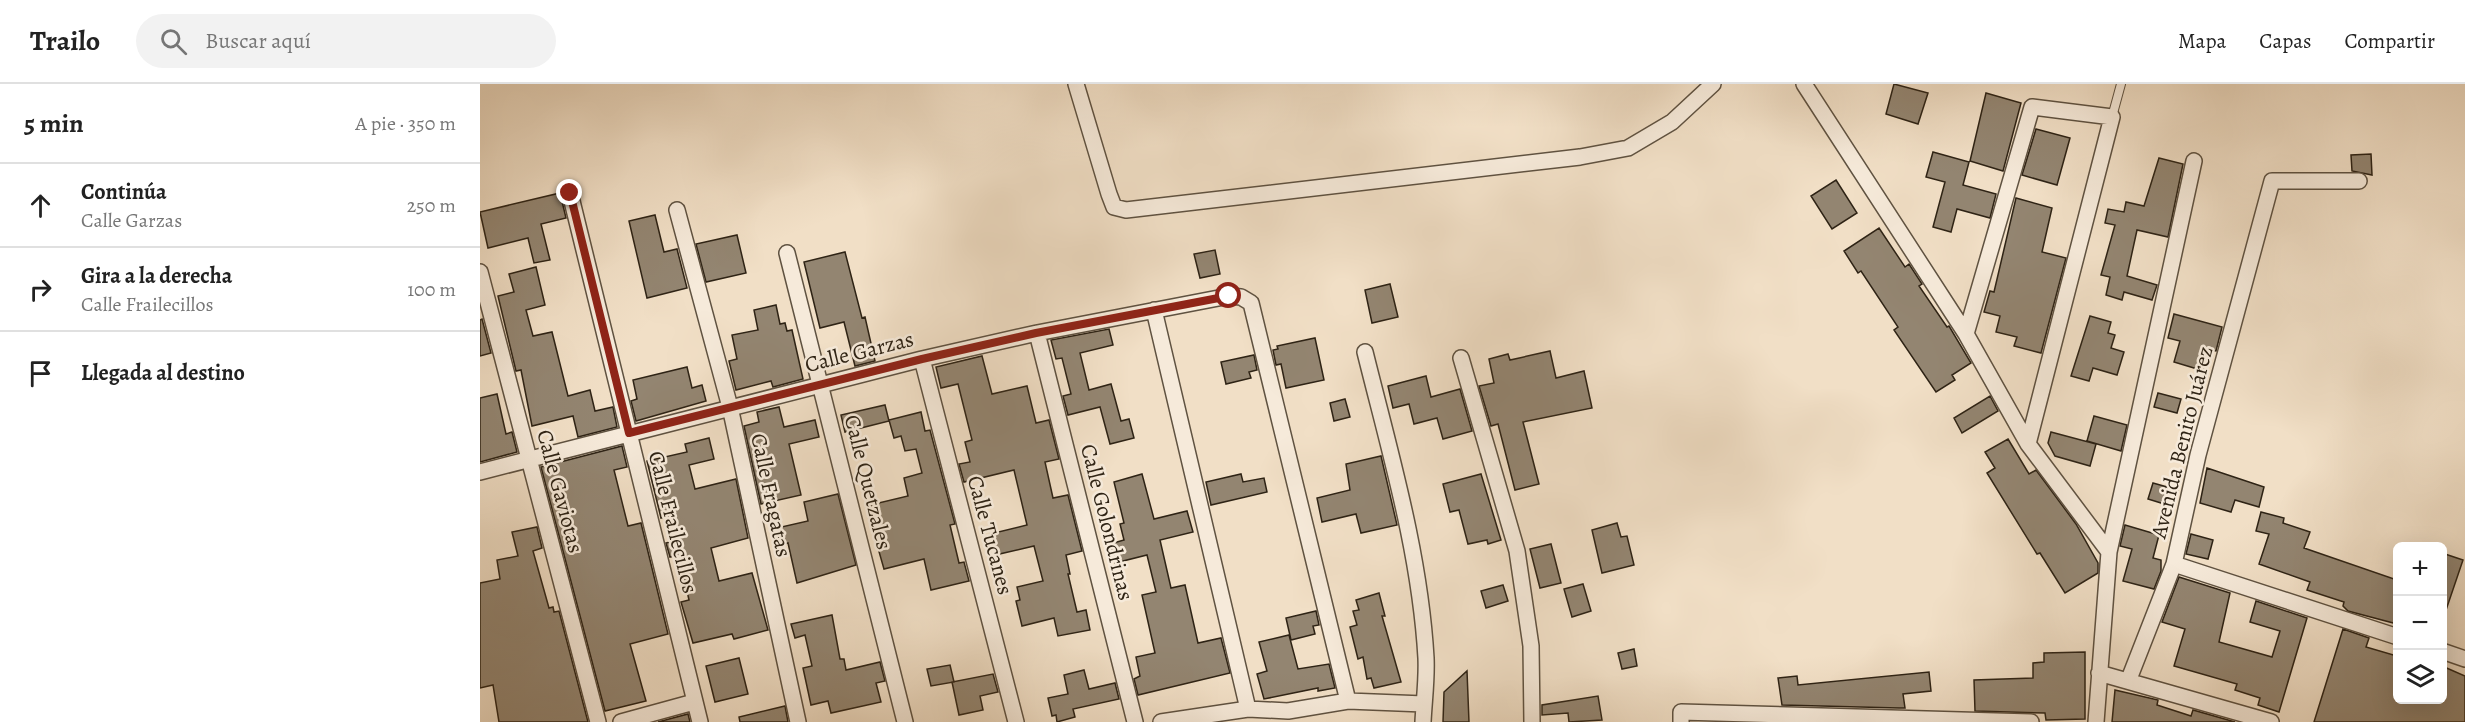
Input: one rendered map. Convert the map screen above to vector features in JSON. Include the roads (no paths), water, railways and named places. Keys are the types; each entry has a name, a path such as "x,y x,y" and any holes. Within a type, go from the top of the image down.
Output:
{"street":[{"path":"1076,84 1114,207 1126,210 1580,158 1628,148 1672,122 1713,84"},
{"path":"1804,84 1966,334 2028,444 2109,552"},
{"path":"1966,334 2032,107 2112,117 2028,444"},
{"path":"2096,722 2109,552 2194,161"},
{"name":"Avenida Benito Juárez","path":"2129,679 2174,564 2198,455 2272,180 2359,181"},
{"name":"Calle Frailecillos","path":"570,193 700,722"},
{"name":"Calle Fragatas","path":"677,210 730,407 798,722"},
{"name":"Calle Quetzales","path":"788,253 905,722"},
{"name":"Calle Gaviotas","path":"480,272 598,722"},
{"name":"Calle Garzas","path":"480,472 922,359 1036,333 1229,296 1240,297 1251,303 1348,701"},
{"path":"1154,310 1248,709"},
{"name":"Calle Golondrinas","path":"1036,333 1135,722"},
{"path":"1365,352 1407,520 1419,588 1426,660 1423,722"},
{"path":"1461,358 1518,551 1531,646 1532,722"},
{"name":"Calle Tucanes","path":"922,359 1016,722"},
{"path":"2174,564 2393,636"},
{"path":"2447,653 2465,659"},
{"path":"2098,673 2129,679 2271,722"},
{"path":"1161,722 1248,709 1288,711 1348,701 1424,704"},
{"path":"621,722 694,702"},
{"path":"1681,717 2031,722"}],"lane":[{"path":"2112,117 2121,84"}]}
